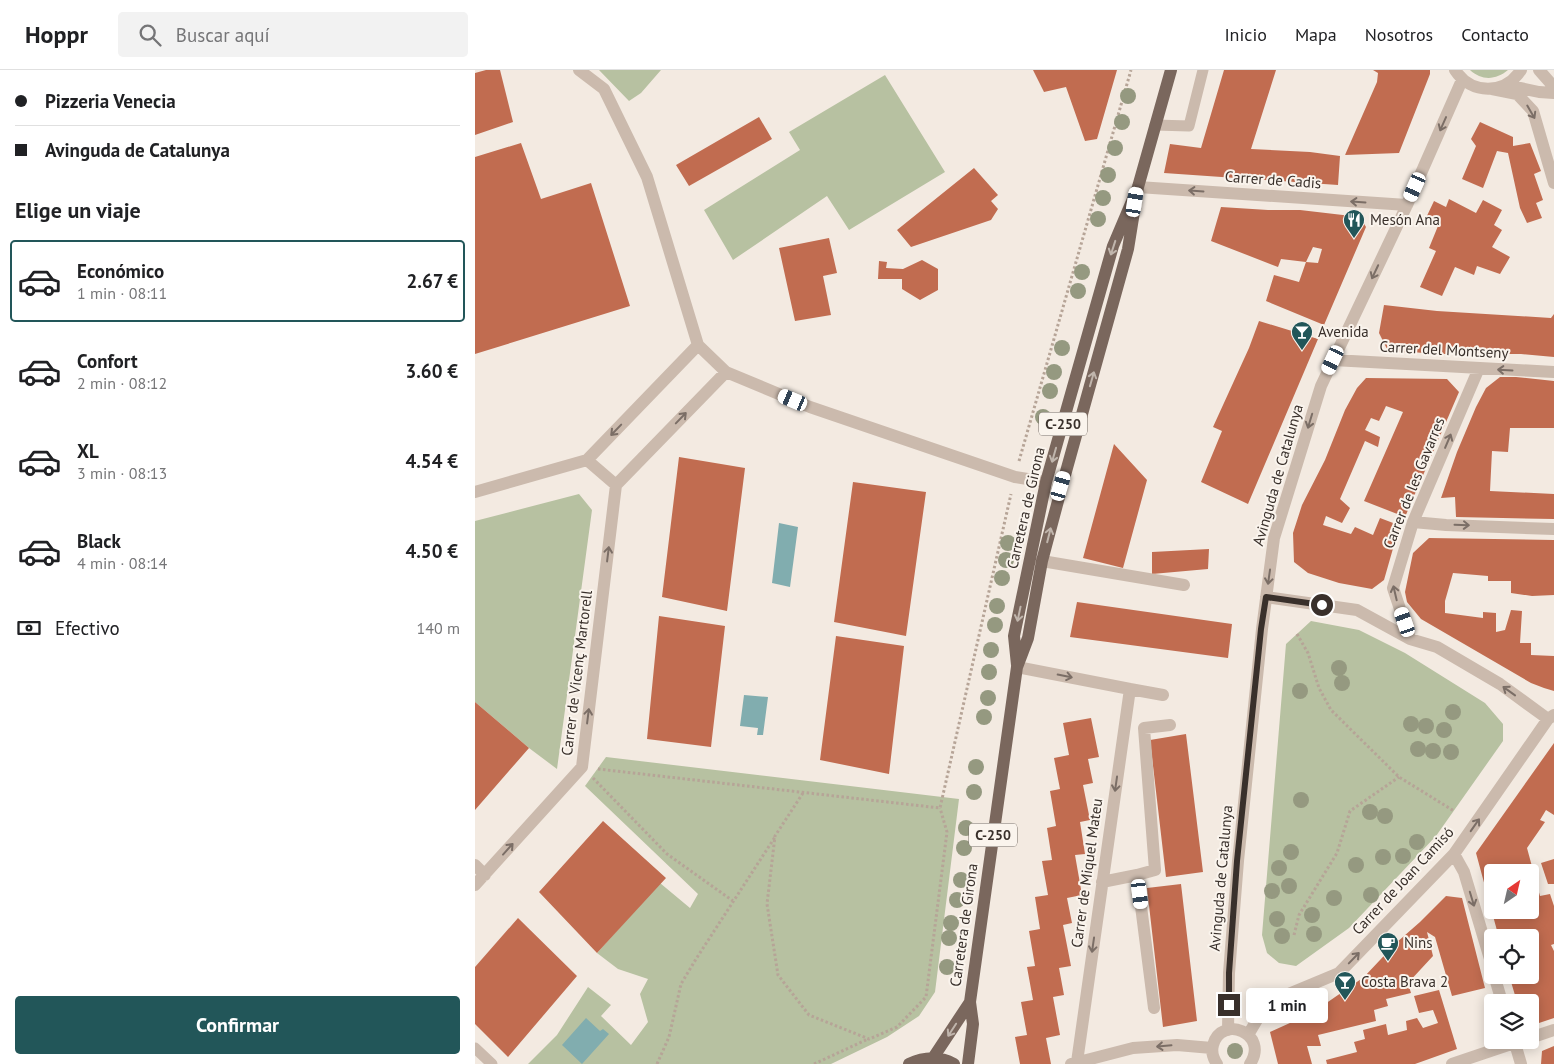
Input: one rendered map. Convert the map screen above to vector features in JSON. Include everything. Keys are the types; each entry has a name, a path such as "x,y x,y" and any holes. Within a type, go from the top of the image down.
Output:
{"main road":[{"name":"Carretera de Girona","path":"1017,667 1029,638 1042,561 1061,486 1128,249 1138,187 1171,70"},
{"name":"Carretera de Girona","path":"933,1058 970,1002 1017,667 1014,636 1046,482 1113,246 1138,187"},
{"path":"968,1064 973,1024 970,1002"},
{"path":"909,1064 933,1058 946,1060 954,1064"}],"street":[{"path":"579,70 604,89 647,177 698,345 726,372 810,407 1015,477 1046,482"},
{"path":"1492,89 1506,84 1516,77 1521,70"},
{"path":"1539,70 1554,87"},
{"path":"1459,75 1473,86 1517,94 1533,111 1554,183"},
{"name":"Avinguda de Catalunya","path":"1228,1030 1229,973 1237,861 1261,629 1274,538 1321,386 1407,205 1459,75"},
{"path":"1506,84 1539,92 1554,93"},
{"name":"Carrer de Cadis","path":"1138,187 1407,205"},
{"path":"475,492 587,460 698,345"},
{"name":"Carrer del Montseny","path":"1333,360 1554,372"},
{"name":"Carrer de les Gavarres","path":"1410,639 1393,588 1413,522 1479,368"},
{"path":"587,460 616,485 726,372"},
{"name":"Carrer de Vicenç Martorell","path":"475,885 582,767 616,485"},
{"path":"1413,522 1554,529"},
{"path":"1042,561 1184,585"},
{"path":"1266,597 1357,610 1410,639 1437,648 1500,684 1551,717"},
{"path":"1017,667 1163,695"},
{"name":"Carrer de Miquel Mateu","path":"1074,1063 1130,689"},
{"name":"Carrer de Joan Camisó","path":"1248,1035 1267,1003 1339,974 1454,854 1551,717"},
{"path":"1102,882 1155,870 1144,728 1170,725"},
{"path":"1454,854 1464,872 1484,939"},
{"path":"475,865 485,875"},
{"path":"1137,874 1154,1008"},
{"path":"1217,1064 1213,1057 1212,1048 1216,1038 1228,1030 1238,1030 1248,1035 1254,1046 1253,1062"},
{"path":"1539,1035 1554,1030"},
{"path":"1074,1063 1133,1048 1177,1045 1212,1048"},
{"path":"1452,1064 1494,1049"},
{"path":"1518,1049 1521,1064"}],"lane":[{"path":"1155,125 1189,126 1203,70"},
{"path":"475,1048 492,1064"}],"path":[{"path":"814,1064 897,1027 926,997 947,832 940,808 1015,477 1131,70"},
{"path":"1297,634 1308,653 1319,688 1331,710 1399,776 1454,811"},
{"path":"582,767 940,808"},
{"path":"582,767 667,854 733,901"},
{"path":"1294,935 1299,915 1337,852 1350,811 1399,776"},
{"path":"657,1064 669,1037 681,984 803,793"},
{"path":"775,836 767,904 778,974 809,1015 869,1039"}],"green space":[{"path":"599,70 661,70 641,93 629,101"},
{"path":"1470,70 1508,70 1499,76 1489,78 1479,76"},
{"path":"885,75 945,172 849,230 827,196 733,260 704,210 800,150 789,132"},
{"path":"579,494 592,510 557,769 475,702 475,521"},
{"path":"1311,621 1359,630 1405,653 1485,703 1503,724 1503,741 1436,836 1349,928 1296,966 1279,963 1267,953 1262,935 1286,644"},
{"path":"606,757 959,799 935,992 919,1016 887,1037 831,1064 528,1064 557,1035 588,987 611,1005 601,1016 631,1045 648,1022 640,994 648,979 618,969 597,953 660,883 690,908 698,894 585,786"}],"water":[{"path":"779,523 798,527 790,587 772,583"},
{"path":"744,695 768,697 763,735 757,735 758,728 740,726"},
{"path":"586,1018 600,1031 603,1029 609,1034 582,1064 562,1045"}],"building":[{"path":"486,70 500,70 513,122 475,135 475,73"},
{"path":"1033,70 1117,70 1097,139 1085,141 1066,87 1044,92"},
{"path":"1224,70 1276,70 1251,149 1310,152 1340,156 1338,185 1164,173 1170,144 1201,148"},
{"path":"1373,70 1430,70 1430,74 1399,153 1345,155 1377,82 1378,73"},
{"path":"759,117 772,139 689,186 676,165"},
{"path":"1480,122 1513,137 1513,146 1530,143 1541,171 1534,174 1543,200 1536,203 1542,218 1527,223 1520,208 1508,153 1497,151 1483,188 1462,179 1476,146 1471,139"},
{"path":"521,143 541,199 591,183 630,306 475,354 475,157"},
{"path":"974,168 998,195 991,201 998,209 991,220 911,247 897,230"},
{"path":"1449,199 1476,213 1483,200 1502,210 1494,225 1502,230 1492,247 1510,257 1500,274 1477,266 1474,275 1455,267 1442,296 1420,287 1436,251 1429,248 1438,226 1425,220 1434,201 1446,207"},
{"path":"1221,207 1300,210 1360,217 1366,227 1324,325 1266,301 1274,275 1299,282 1306,262 1281,259 1278,267 1211,241","holes":["1313,247 1322,249 1318,263 1306,262"]},
{"path":"829,238 837,273 823,276 831,315 795,321 779,248"},
{"path":"922,260 938,269 938,290 920,300 902,289 902,279 878,279 879,261 887,262 886,268 903,269"},
{"path":"1384,305 1437,311 1551,318 1554,314 1554,357 1521,354 1389,353 1379,333"},
{"path":"1259,321 1318,339 1248,504 1201,482 1222,431 1213,427 1249,348"},
{"path":"1500,377 1554,381 1554,428 1510,428 1508,452 1492,451 1490,491 1554,494 1554,519 1456,517 1455,497 1441,498 1457,452 1476,407 1486,388"},
{"path":"1366,378 1447,379 1459,392 1405,517 1364,501 1403,412 1386,406 1379,421 1371,418 1365,430 1380,437 1378,447 1365,441 1340,499 1350,508 1342,523 1326,516 1323,525 1351,534 1355,527 1373,535 1380,518 1401,526 1384,580 1372,589 1339,583 1308,573 1294,562 1293,533 1302,505 1325,460 1345,410 1357,388"},
{"path":"1114,444 1147,480 1123,568 1083,558"},
{"path":"679,457 745,468 727,611 662,597"},
{"path":"853,482 926,492 906,636 834,622"},
{"path":"1429,538 1554,540 1554,595 1532,596 1511,593 1511,581 1488,581 1488,576 1453,573 1445,601 1445,613 1483,618 1483,612 1496,613 1496,632 1505,630 1511,610 1522,611 1520,643 1531,643 1531,655 1554,656 1554,691 1531,683 1421,619 1407,602 1405,592 1413,553"},
{"path":"1209,549 1208,569 1152,574 1152,552"},
{"path":"1077,602 1232,624 1228,658 1070,637"},
{"path":"659,616 725,626 711,747 647,739"},
{"path":"836,636 904,646 889,774 820,760"},
{"path":"475,702 529,748 475,810"},
{"path":"1091,718 1099,757 1088,759 1093,783 1083,785 1090,820 1080,822 1085,854 1075,855 1082,895 1067,898 1072,923 1063,925 1071,966 1059,968 1064,995 1053,997 1060,1035 1046,1038 1051,1064 1020,1064 1015,1037 1027,1035 1021,1002 1033,1000 1027,967 1035,966 1029,931 1040,929 1035,897 1048,895 1042,861 1052,860 1047,828 1056,826 1050,791 1060,789 1054,758 1069,755 1063,723"},
{"path":"1186,734 1203,872 1166,877 1150,740"},
{"path":"1554,743 1554,815 1546,810 1540,820 1545,822 1527,848 1531,864 1484,864 1484,883 1476,853"},
{"path":"603,821 666,878 597,953 539,892"},
{"path":"1554,859 1554,884 1548,884 1541,863"},
{"path":"1181,884 1197,1021 1163,1027 1147,888"},
{"path":"1539,892 1540,896 1550,894 1554,906 1554,944 1551,945 1554,951 1554,1018 1539,1023 1539,994 1515,994 1512,984 1539,984 1539,929 1497,929 1494,919 1539,919"},
{"path":"1446,896 1462,898 1485,988 1452,996 1435,937 1427,932 1433,956 1408,983 1411,993 1386,999 1388,1006 1374,1010 1376,1021 1318,1035 1321,1046 1307,1046 1312,1064 1278,1064 1270,1032 1312,1013 1364,977 1396,943"},
{"path":"518,918 577,976 508,1057 475,1024 475,967"},
{"path":"1439,990 1457,1049 1415,1064 1327,1064 1326,1060 1357,1052 1354,1042 1365,1039 1363,1030 1386,1024 1388,1035 1407,1030 1406,1021 1417,1018 1423,1028 1438,1023 1433,1010 1419,1013 1414,996"},
{"path":"1554,1046 1554,1064 1541,1064 1542,1051"}],"place":[{"name":"Mesón Ana","path":"1354,239"},
{"name":"Avenida","path":"1302,351"},
{"name":"Nins","path":"1388,962"},
{"name":"Costa Brava 2","path":"1345,1001"}],"route":[{"path":"1229,1005 1229,973 1237,861 1266,597 1322,605"}]}
